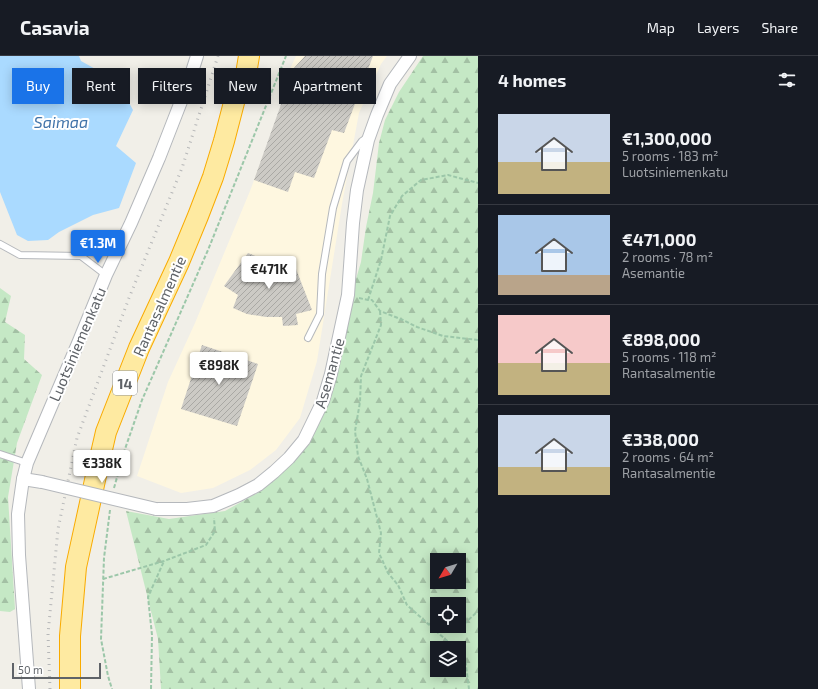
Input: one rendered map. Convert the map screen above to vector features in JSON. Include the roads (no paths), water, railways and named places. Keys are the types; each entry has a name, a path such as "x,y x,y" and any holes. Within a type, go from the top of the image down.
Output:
{"highway":[{"name":"Rantasalmentie","path":"238,68 240,56"},
{"name":"Rantasalmentie","path":"247,68 249,56"},
{"name":"Rantasalmentie","path":"70,689 70,636 76,567 106,432 139,348 179,262 198,216 213,177 234,104"}],"street":[{"name":"Luotsiniemenkatu","path":"29,689 19,555 18,514 27,463 80,341 106,275 131,223 159,158 189,81 197,56"},
{"name":"Asemantie","path":"24,479 156,509 187,509 213,506 239,495 258,484 289,458 304,440 323,401 331,374 348,295 354,216 368,140 390,84 410,56"}],"lane":[{"path":"308,338 320,314 322,274 333,208 347,161 362,140 368,140"},
{"path":"0,244 20,255 81,256 106,275"},
{"path":"0,454 27,463"}],"water":[{"name":"Saimaa","path":"0,56 79,56 81,61 94,68 72,68 72,104 130,104 133,110 116,146 136,163 119,208 93,215 59,232 48,240 28,241 17,235 0,192"}],"railway":[{"path":"50,689 48,634 58,529 77,438 129,298 182,168 218,56"}]}
